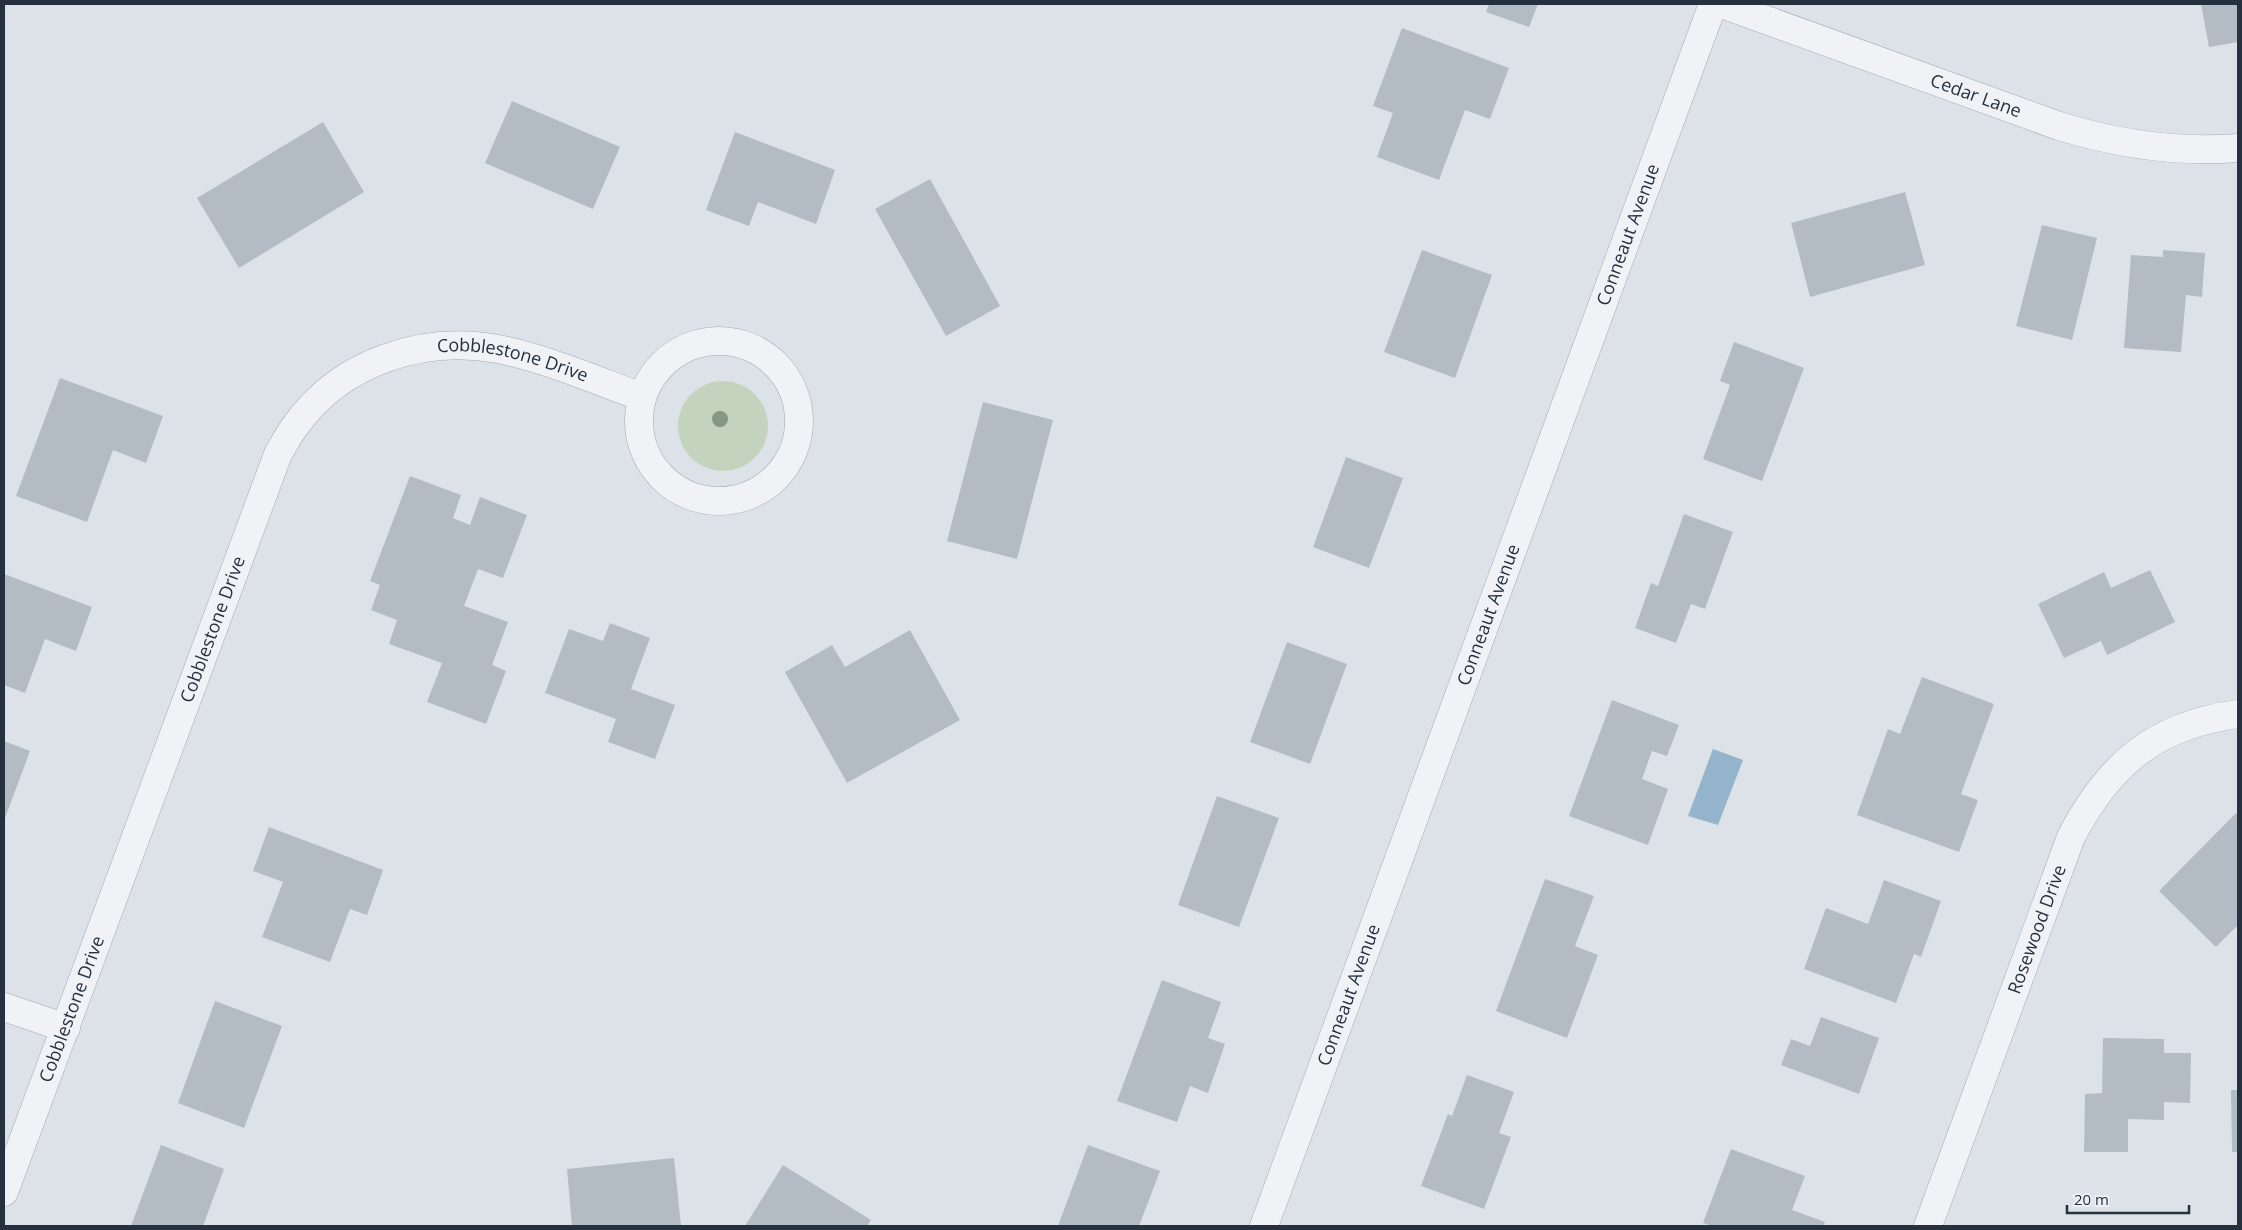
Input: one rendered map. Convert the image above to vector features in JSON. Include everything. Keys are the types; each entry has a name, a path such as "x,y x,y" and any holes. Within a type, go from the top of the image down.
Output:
{"street":[{"name":"Conneaut Avenue","path":"1264,1226 1713,4"},
{"name":"Cedar Lane","path":"1722,4 2059,126 2090,135 2144,146 2209,150 2238,148"},
{"path":"721,340 746,344 769,357 787,376 797,400 800,426 794,451 780,475 758,491 732,501 705,500 679,491 658,474 644,450 639,424 642,397 654,373 672,355 696,343 721,340"},
{"name":"Cobblestone Drive","path":"4,1192 278,454 296,425 317,400 342,380 378,361 424,348 465,346 498,349 562,368 642,397"},
{"name":"Rosewood Drive","path":"1928,1226 2071,837 2086,808 2105,782 2128,759 2155,740 2184,726 2215,717 2238,714"},
{"path":"4,1007 66,1028"}],"green space":[{"path":"723,381 740,385 755,394 764,409 768,426 764,443 755,458 740,467 723,471 706,467 691,458 682,443 678,426 682,409 691,394 706,385"}],"water":[{"path":"1713,749 1743,760 1718,825 1688,816"}],"building":[{"path":"1489,4 1538,4 1529,27 1486,12"},
{"path":"2201,4 2238,4 2238,42 2209,47"},
{"path":"1402,28 1509,68 1490,119 1465,110 1439,180 1377,157 1393,113 1373,106"},
{"path":"512,101 620,147 593,209 485,163"},
{"path":"323,122 364,192 239,268 197,198"},
{"path":"735,132 835,170 816,224 758,202 749,226 706,210"},
{"path":"930,179 1000,306 946,336 875,209"},
{"path":"1905,192 1925,265 1810,297 1791,223"},
{"path":"2042,225 2097,238 2072,340 2016,326"},
{"path":"1422,250 1492,275 1455,378 1384,352"},
{"path":"2163,250 2205,253 2202,297 2186,295 2181,352 2124,348 2131,255 2163,257"},
{"path":"1734,342 1804,368 1762,481 1703,459 1730,385 1720,381"},
{"path":"60,378 163,416 146,463 113,450 87,522 16,496"},
{"path":"983,402 1053,420 1017,559 947,541"},
{"path":"1346,457 1403,478 1369,568 1313,547"},
{"path":"410,476 461,495 453,518 470,525 480,497 527,515 503,578 478,569 464,606 508,622 492,665 506,671 486,724 427,702 442,663 389,644 397,620 371,610 380,585 370,581"},
{"path":"1684,514 1733,532 1705,609 1691,604 1676,643 1635,628 1651,583 1658,586"},
{"path":"2150,570 2175,622 2107,655 2101,641 2064,658 2038,604 2104,572 2111,588"},
{"path":"4,574 92,607 76,651 45,639 25,693 4,685"},
{"path":"610,623 650,638 631,689 675,705 655,759 608,742 616,719 545,693 569,629 603,641"},
{"path":"910,630 960,720 847,783 785,672 832,645 845,667"},
{"path":"1287,642 1347,664 1310,764 1250,742"},
{"path":"1922,677 1994,704 1961,794 1978,800 1959,852 1857,815 1888,729 1900,734"},
{"path":"1612,700 1679,725 1667,756 1652,751 1642,779 1668,789 1648,845 1569,816"},
{"path":"4,741 30,751 4,821"},
{"path":"1217,796 1279,818 1239,927 1178,905"},
{"path":"2236,813 2238,814 2238,925 2216,947 2159,891"},
{"path":"269,827 383,870 367,915 350,909 330,962 262,937 283,882 253,871"},
{"path":"1545,879 1594,896 1575,946 1598,955 1567,1038 1496,1011"},
{"path":"1884,880 1941,901 1921,957 1914,954 1896,1003 1804,969 1826,908 1868,924"},
{"path":"1162,980 1221,1002 1208,1038 1225,1044 1208,1093 1190,1086 1177,1122 1117,1101"},
{"path":"215,1001 282,1026 244,1128 178,1103"},
{"path":"1821,1017 1879,1038 1859,1094 1781,1065 1791,1039 1810,1046"},
{"path":"2103,1038 2164,1039 2164,1053 2191,1053 2190,1103 2164,1102 2164,1120 2128,1119 2128,1152 2084,1152 2085,1094 2102,1093"},
{"path":"1467,1075 1514,1092 1499,1133 1511,1137 1484,1209 1421,1186 1448,1114 1452,1116"},
{"path":"2231,1090 2238,1090 2238,1152 2232,1152"},
{"path":"161,1145 224,1169 203,1226 131,1226"},
{"path":"1088,1145 1160,1171 1139,1226 1058,1226"},
{"path":"1731,1149 1805,1176 1792,1210 1825,1222 1823,1226 1713,1226 1703,1223"},
{"path":"674,1158 681,1226 572,1226 567,1169"},
{"path":"783,1165 871,1220 867,1226 745,1226"}]}
